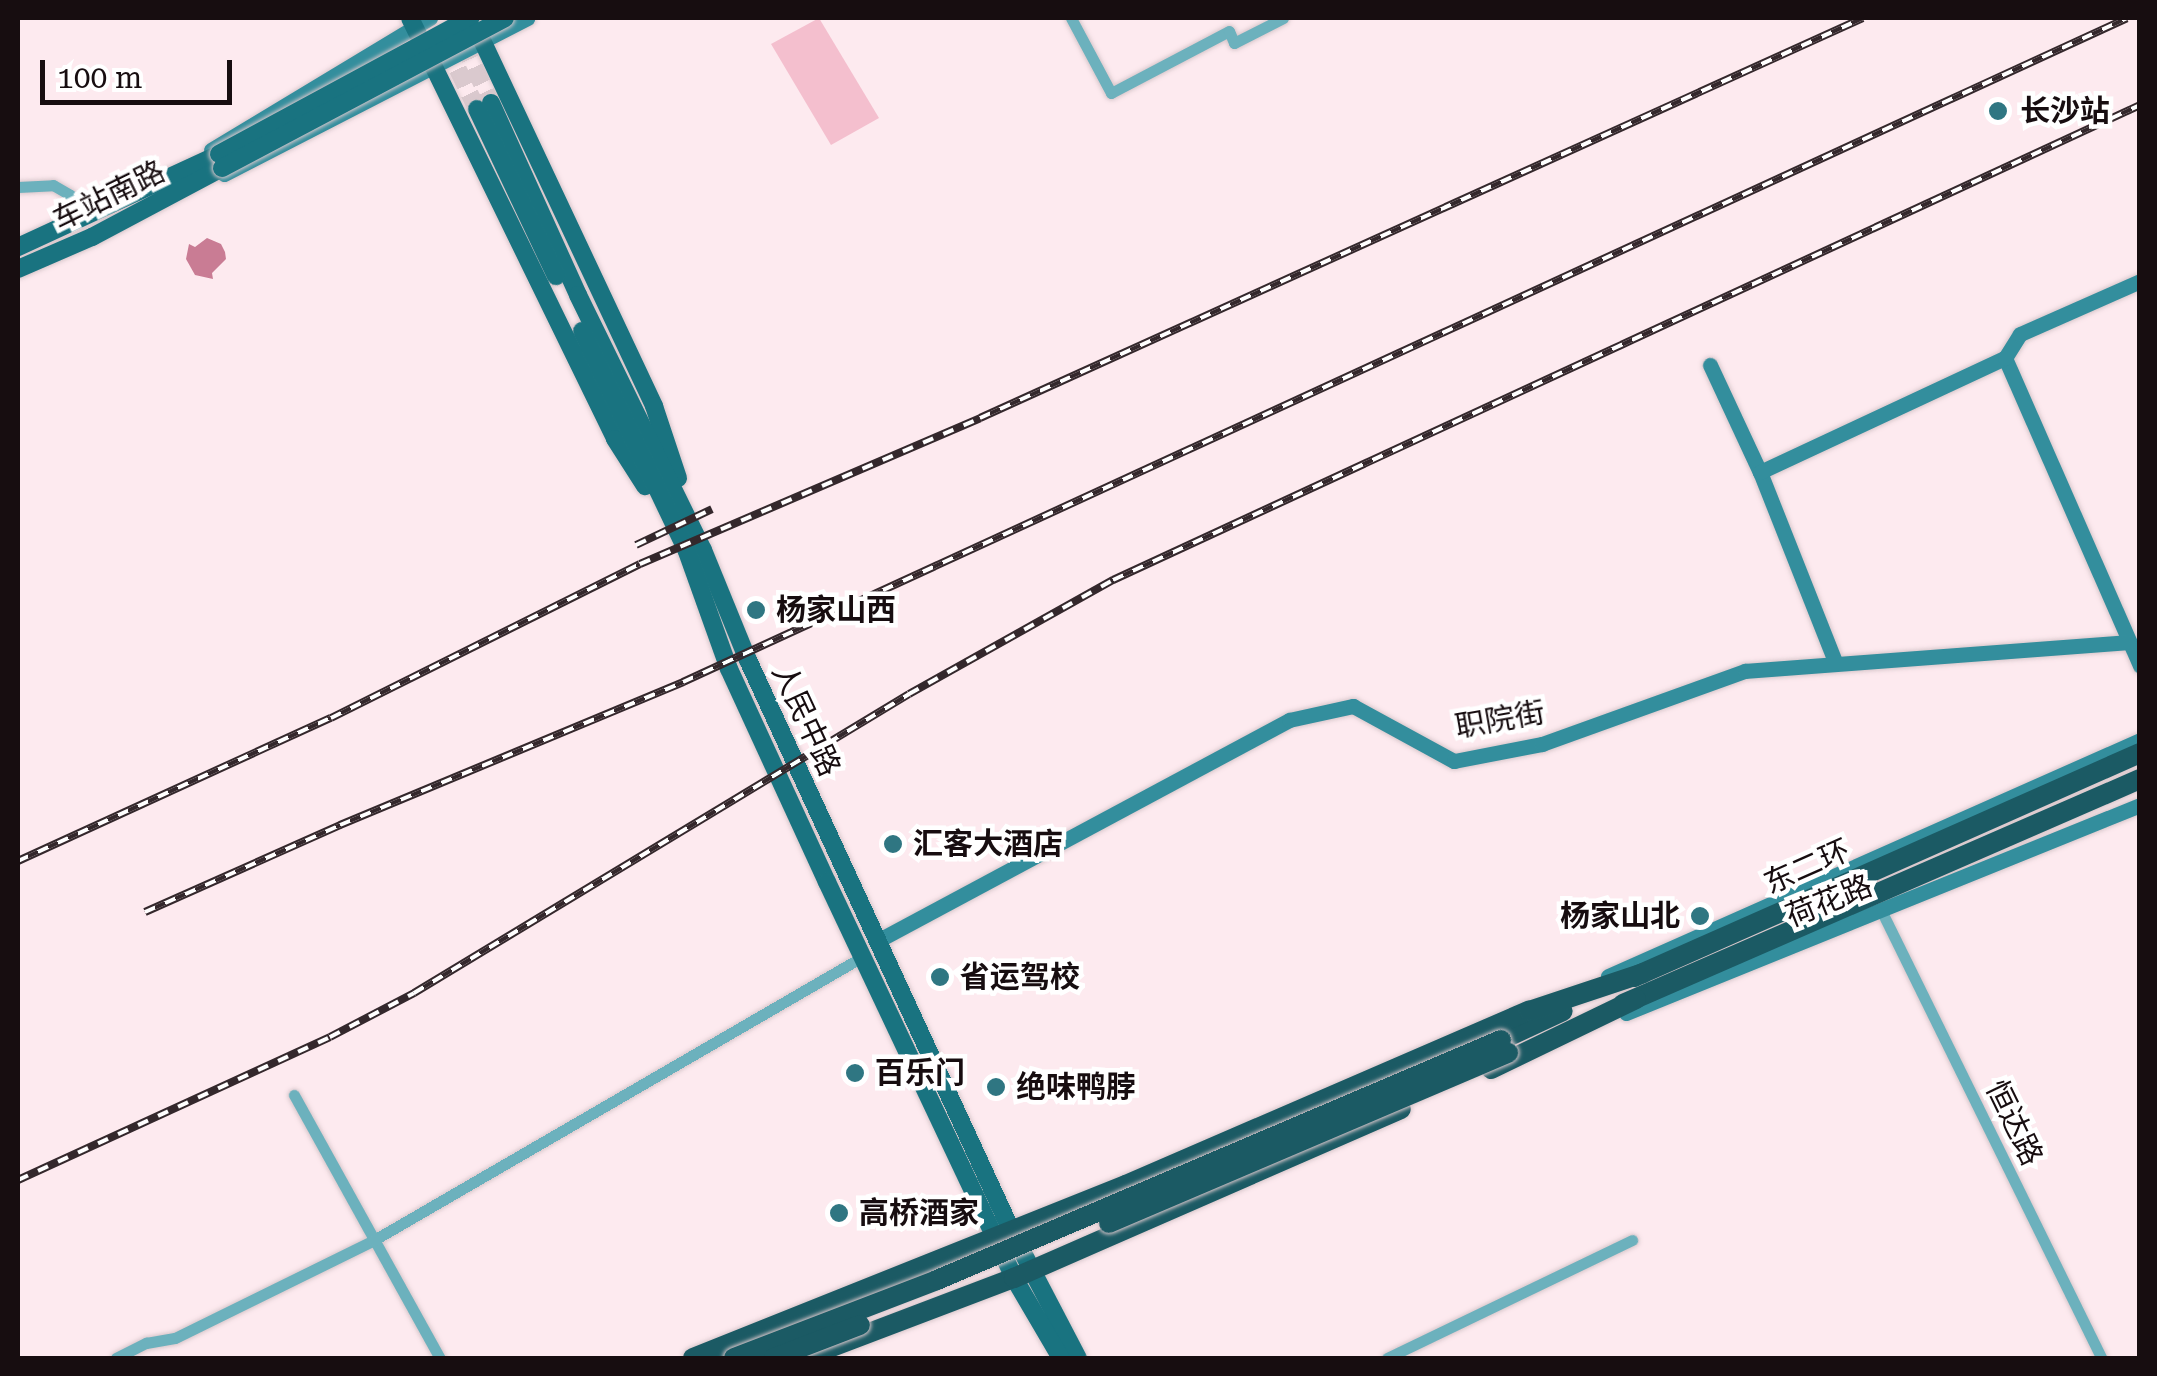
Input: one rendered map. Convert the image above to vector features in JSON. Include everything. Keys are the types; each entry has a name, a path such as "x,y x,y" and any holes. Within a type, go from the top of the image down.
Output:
{"highway":[{"name":"东二环","path":"1504,1047 1643,973 2140,753"},
{"name":"东二环","path":"1504,1047 1636,999 2140,780"},
{"path":"693,1358 1004,1235 1529,1011 1643,973"},
{"path":"803,1358 1023,1274 1538,1048 1636,999"},
{"path":"734,1358 937,1280 1504,1047"},
{"path":"774,1358 1028,1257 1504,1047"}],"main road":[{"path":"220,161 471,18 654,406 694,550"},
{"path":"220,161 505,18"},
{"path":"418,21 435,68 615,438 694,550"},
{"name":"人民中路","path":"484,106 578,295 878,941 1004,1235"},
{"name":"车站南路","path":"18,247 166,179 220,161"},
{"name":"车站南路","path":"18,269 92,238 188,187 220,161"},
{"name":"人民中路","path":"694,550 729,670 862,957 1004,1235 1061,1358"},
{"name":"人民中路","path":"1023,1274 1078,1358"}],"street":[{"path":"188,187 248,166 527,18"},
{"path":"1071,18 1111,93 1229,30 1234,43 1283,18"},
{"path":"166,179 418,21"},
{"path":"18,187 53,185 70,195 88,215"},
{"path":"1760,472 2004,358 2020,334 2140,281"},
{"path":"2004,358 2140,666"},
{"path":"1710,365 1760,472 1836,664"},
{"name":"职院街","path":"878,941 1288,720 1353,706 1454,761 1542,744 1745,671 2128,642"},
{"path":"1529,1011 2140,740"},
{"name":"荷花路","path":"1538,1048 2140,806"},
{"name":"恒达路","path":"1881,910 2102,1358"},
{"path":"116,1358 146,1343 175,1338 374,1240 862,957"},
{"path":"294,1095 440,1358"},
{"path":"1387,1358 1632,1240"}],"shaded area":[{"path":"819,18 879,118 831,145 771,44"},
{"path":"207,238 221,244 225,252 226,259 212,273 213,279 195,275 186,259 189,244 195,247"}],"tunnel":[{"path":"452,18 491,103"},
{"path":"446,45 477,109"}],"railway":[{"path":"18,861 331,718 640,564 980,418 1863,18"},
{"path":"145,912 340,825 683,682 2127,18"},
{"path":"18,1180 330,1037 414,993 909,694 1113,580 2140,105"},
{"path":"636,545 712,509"}],"place":[{"name":"长沙站","path":"1998,111"},
{"name":"杨家山西","path":"756,610"},
{"name":"汇客大酒店","path":"893,844"},
{"name":"杨家山北","path":"1700,916"},
{"name":"省运驾校","path":"940,977"},
{"name":"百乐门","path":"855,1073"},
{"name":"绝味鸭脖","path":"996,1087"},
{"name":"高桥酒家","path":"839,1213"}]}
